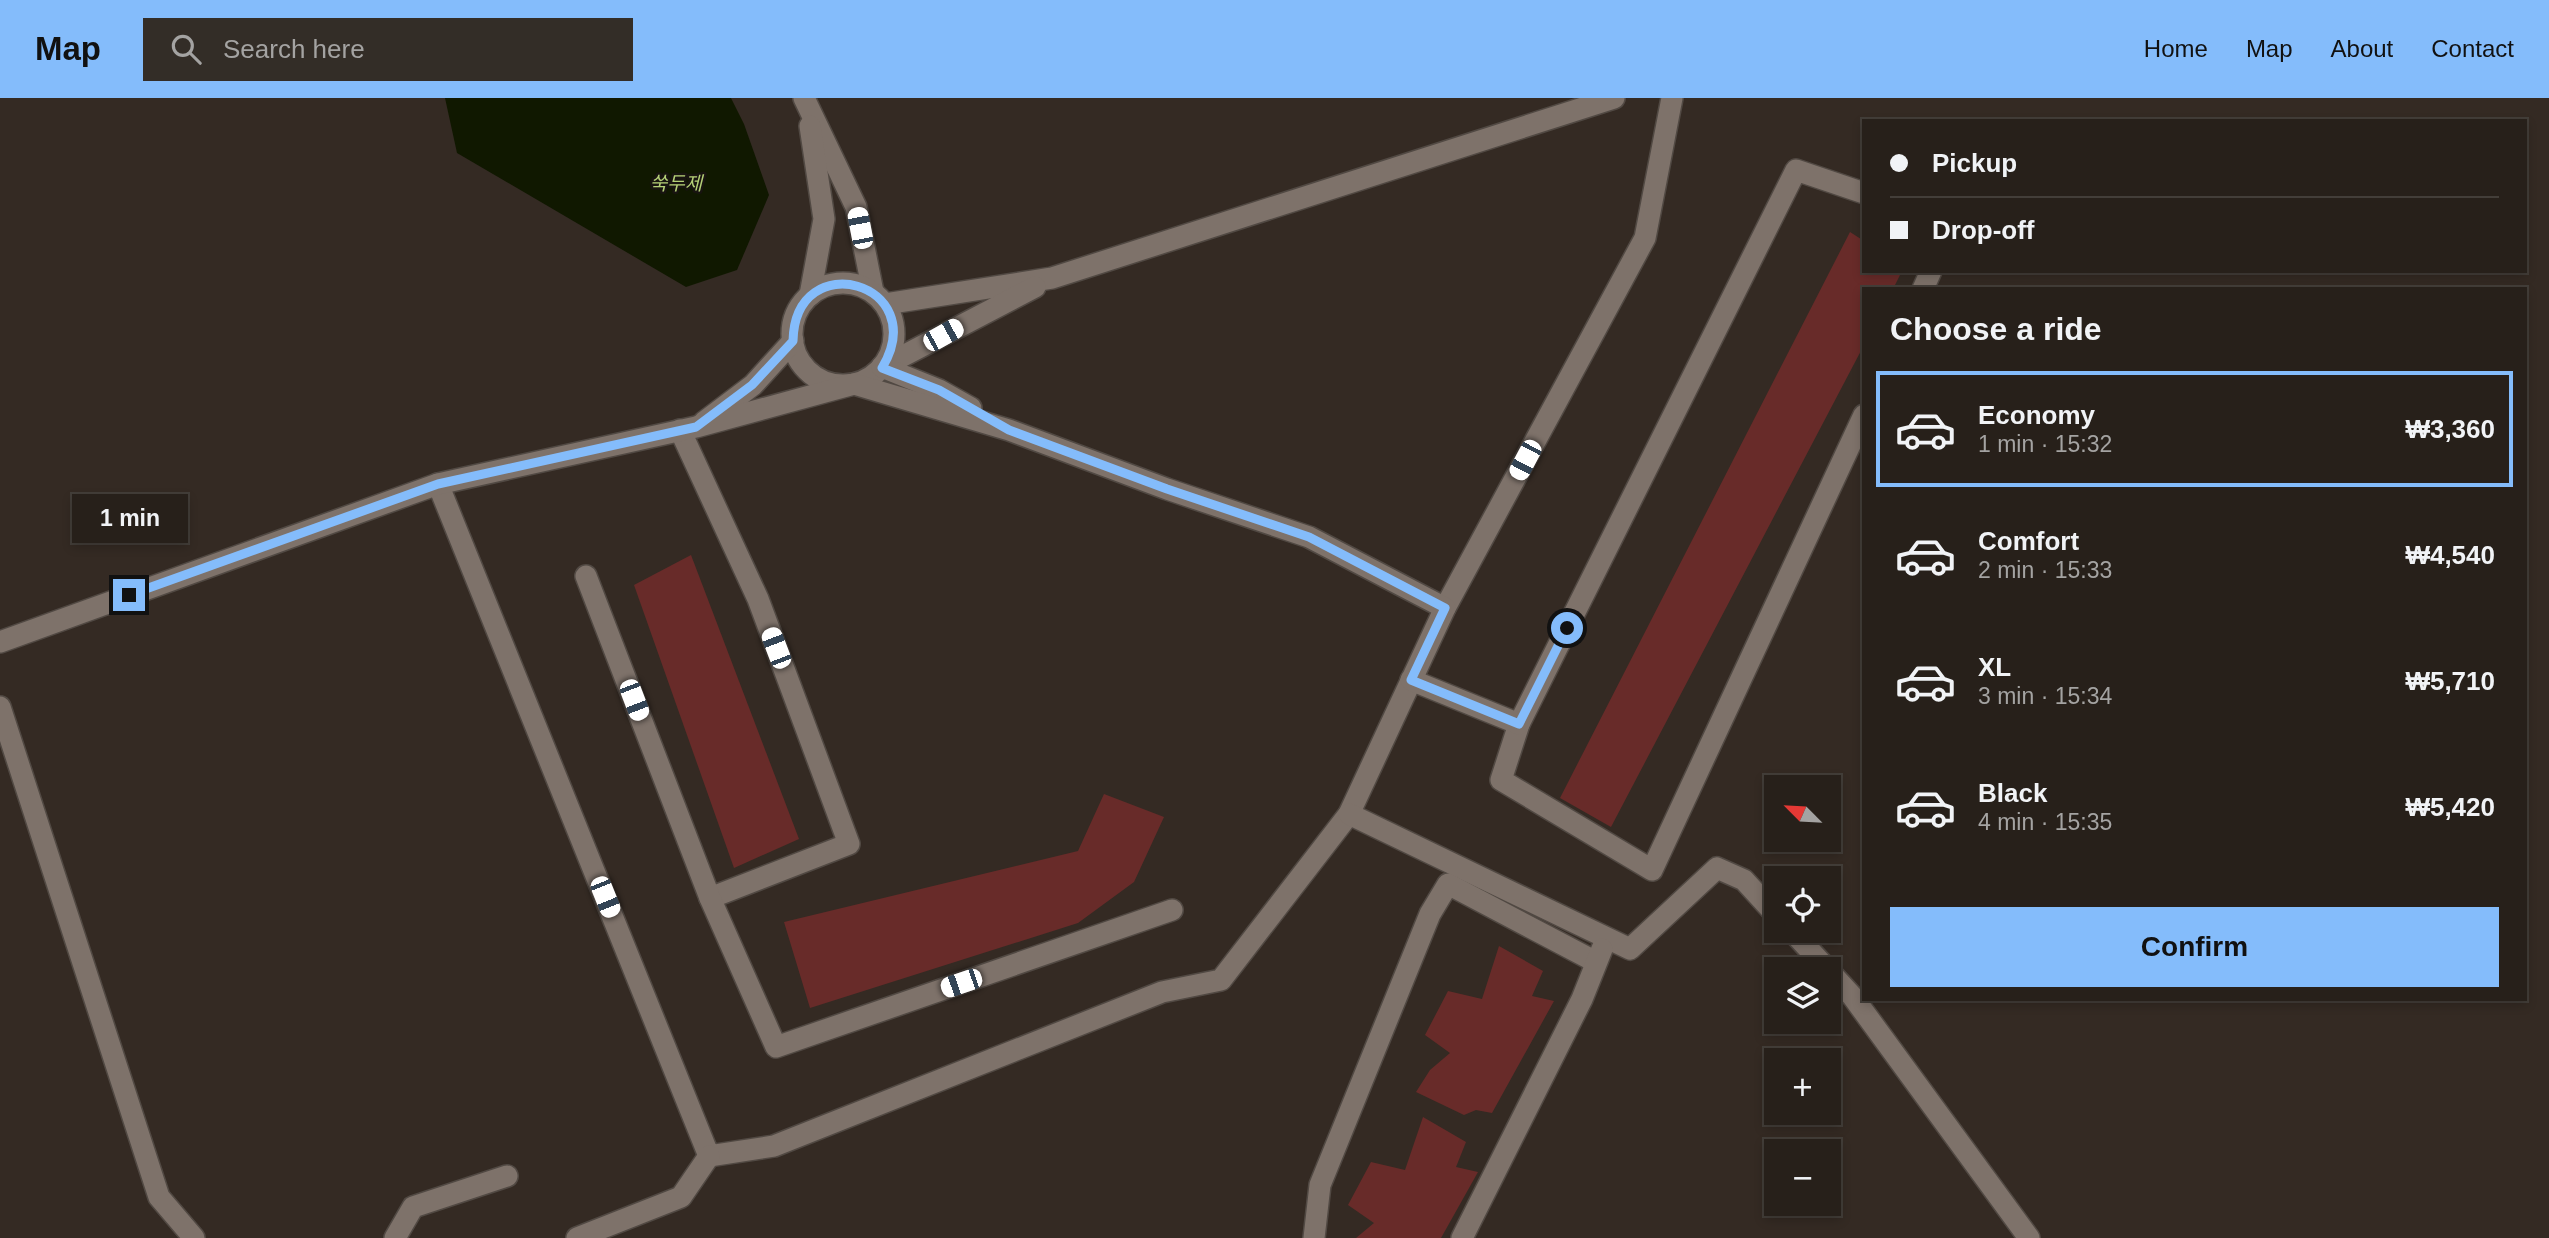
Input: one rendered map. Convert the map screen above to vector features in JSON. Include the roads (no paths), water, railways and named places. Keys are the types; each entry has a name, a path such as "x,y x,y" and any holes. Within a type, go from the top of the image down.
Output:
{"street":[{"path":"0,642 438,484 688,428 854,384 870,378 882,368 1052,278 1614,98"},
{"path":"577,1238 681,1197 709,1156 774,1146 1161,992 1221,980 1349,814 1445,608 1645,238 1672,98"},
{"path":"806,101 856,206 879,298 892,319 894,336 891,353 882,368"},
{"path":"806,101 824,219 810,295"},
{"path":"1862,192 1797,170 1519,724 1501,780 1652,870 1862,419"},
{"path":"1052,278 879,298 858,285 841,283 824,286 810,295 799,308 793,324 797,357 821,380 837,385 854,384 1009,430 1167,489 1309,537 1445,608"},
{"path":"688,428 752,385 793,341"},
{"path":"882,368 939,390 1009,430"},
{"path":"688,428 758,599 849,844 710,898"},
{"path":"438,484 709,1156"},
{"path":"586,576 710,898 776,1047 1172,910"},
{"path":"1411,680 1519,724"},
{"path":"0,707 159,1196 194,1238"},
{"path":"1349,814 1596,962"},
{"path":"1456,876 1630,949 1717,868 1744,880 1764,902"},
{"path":"1314,1238 1320,1185 1430,914 1456,876"},
{"path":"1462,1238 1582,999 1606,937"},
{"path":"1803,943 1816,957"},
{"path":"1841,984 2029,1238"},
{"path":"395,1238 413,1207 508,1176"}],"water":[{"name":"쑥두제","path":"445,98 731,98 744,124 769,195 737,270 686,287 457,153"}]}
